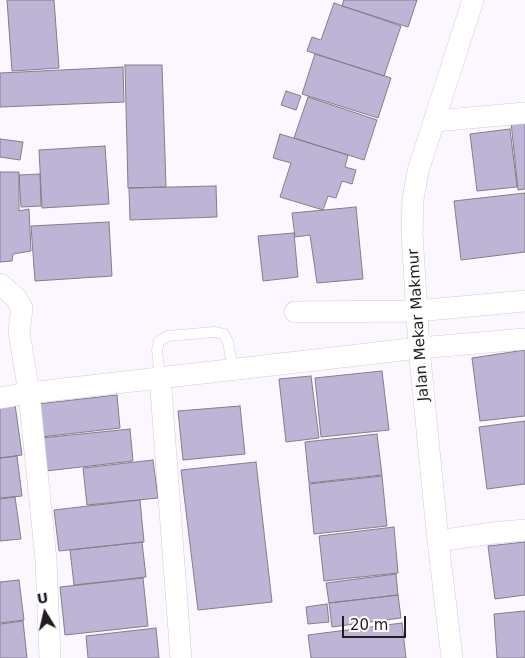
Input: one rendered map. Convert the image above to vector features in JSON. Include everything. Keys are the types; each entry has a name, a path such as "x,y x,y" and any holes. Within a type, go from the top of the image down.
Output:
{"street":[{"name":"Jalan Mekar Makmur","path":"452,658 438,541 419,348 412,233 413,199 418,171 473,0"},
{"path":"435,121 525,113"},
{"path":"0,284 16,298 22,308 19,332 29,393 46,560 50,658"},
{"path":"295,312 417,311 525,301"},
{"path":"0,398 160,377 419,348 525,339"},
{"path":"160,377 181,658"},
{"path":"438,541 525,530"}],"lane":[{"path":"160,377 157,350 160,341 168,336 214,332 224,334 228,342 233,370"}],"building":[{"path":"7,0 54,0 59,68 12,71"},
{"path":"344,0 417,0 408,27 342,6"},
{"path":"334,3 401,26 384,76 307,51 312,37 321,40"},
{"path":"315,54 391,78 378,118 302,94"},
{"path":"125,65 162,65 166,187 128,188"},
{"path":"123,67 124,102 0,107 0,73"},
{"path":"286,91 301,96 296,110 281,105"},
{"path":"308,97 377,120 364,160 294,138"},
{"path":"525,120 525,189 518,190 511,122"},
{"path":"510,129 517,187 477,191 470,134"},
{"path":"280,134 348,155 345,167 356,170 352,184 342,181 336,198 328,196 323,210 280,197 291,163 273,158"},
{"path":"0,139 23,142 20,160 0,157"},
{"path":"105,146 109,204 42,208 39,150"},
{"path":"0,172 19,172 19,211 29,209 31,251 13,254 12,261 0,262"},
{"path":"40,174 41,206 21,207 19,175"},
{"path":"216,186 217,217 130,220 129,188"},
{"path":"525,193 525,252 461,260 454,201"},
{"path":"356,207 363,279 317,283 310,235 295,237 292,213"},
{"path":"109,222 112,276 35,281 31,226"},
{"path":"294,233 298,277 263,281 258,236"},
{"path":"525,350 525,416 480,421 472,358"},
{"path":"382,371 389,430 321,437 315,378"},
{"path":"311,376 319,438 286,442 279,379"},
{"path":"117,395 120,428 41,437 38,404"},
{"path":"14,397 22,455 0,458 0,403"},
{"path":"240,406 245,454 183,460 178,411"},
{"path":"525,421 525,484 487,489 479,427"},
{"path":"130,429 133,461 46,471 42,438"},
{"path":"377,434 382,475 309,483 305,442"},
{"path":"17,456 22,496 0,498 0,458"},
{"path":"153,460 158,498 87,505 83,468"},
{"path":"256,462 272,602 198,610 181,470"},
{"path":"382,476 387,526 314,534 309,484"},
{"path":"15,497 21,539 0,541 0,499"},
{"path":"140,500 144,542 59,551 54,510"},
{"path":"394,527 398,573 324,581 319,536"},
{"path":"142,542 146,577 74,585 70,550"},
{"path":"525,542 525,595 495,599 488,546"},
{"path":"396,574 398,595 329,603 326,583"},
{"path":"143,578 148,626 65,635 60,587"},
{"path":"19,580 24,620 0,623 0,582"},
{"path":"398,595 401,618 332,627 329,603"},
{"path":"327,604 329,622 308,624 306,607"},
{"path":"525,611 525,658 497,658 494,614"},
{"path":"23,621 27,658 0,658 0,624"},
{"path":"402,623 406,658 311,658 308,635"},
{"path":"156,628 159,658 88,658 86,636"}]}
